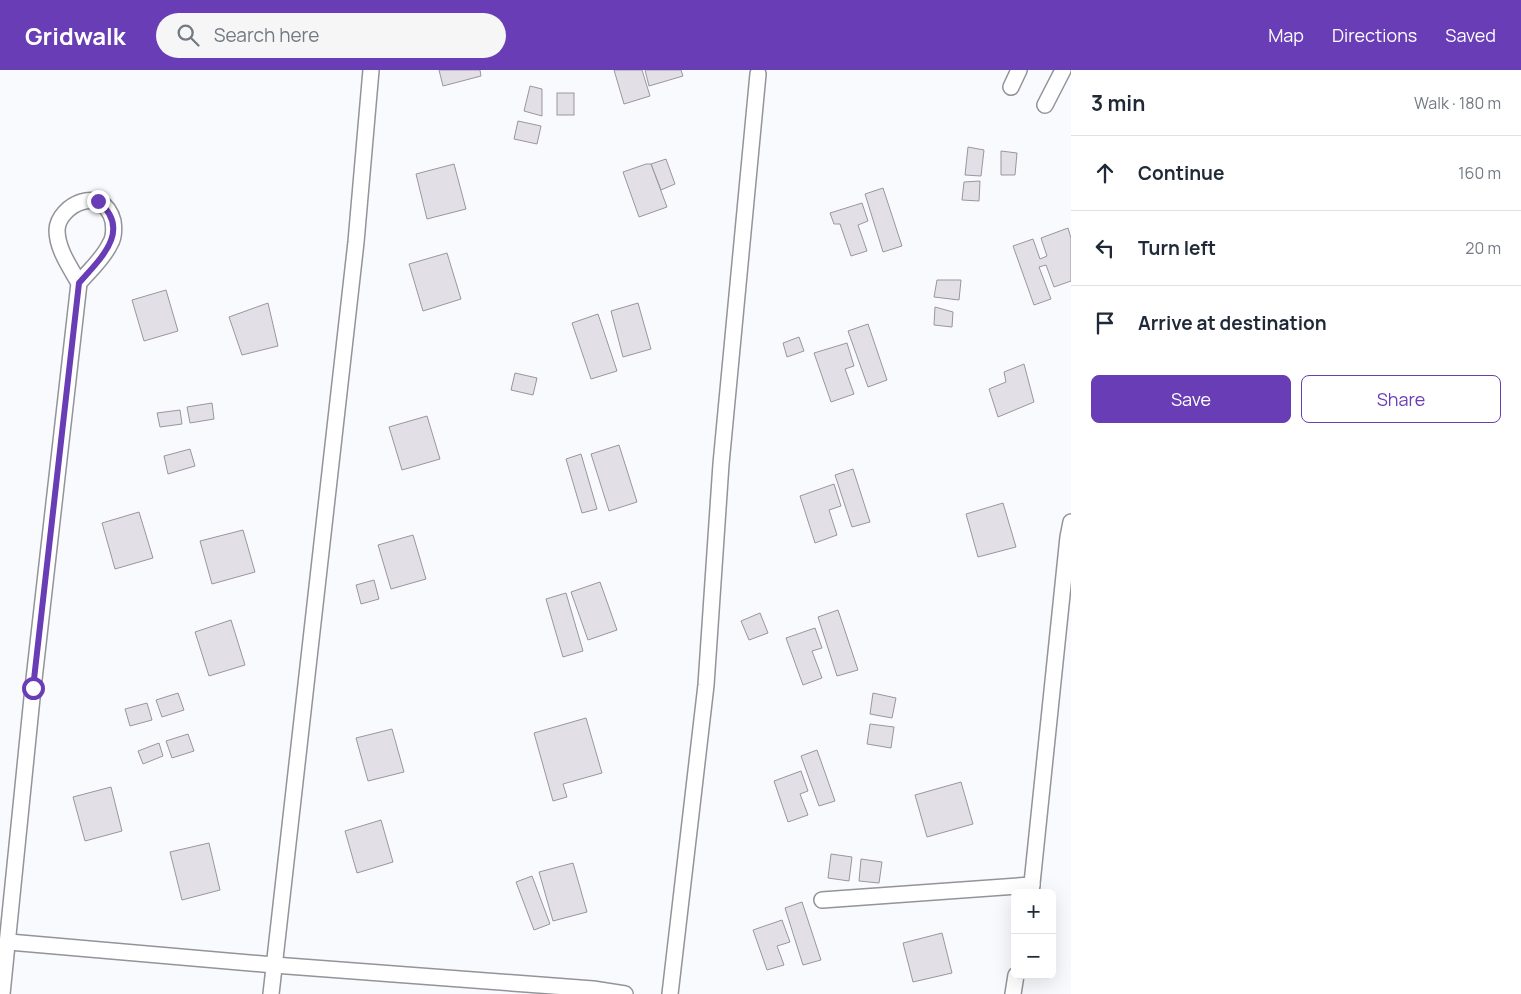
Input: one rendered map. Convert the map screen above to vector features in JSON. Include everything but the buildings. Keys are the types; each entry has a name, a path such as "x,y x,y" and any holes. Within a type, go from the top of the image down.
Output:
{"street":[{"path":"271,994 356,242 371,70"},
{"path":"1010,87 1019,70"},
{"path":"1044,105 1063,70"},
{"path":"670,994 706,685 721,464 758,74"},
{"path":"2,994 9,942 14,868 33,688 79,283 112,242 114,226 111,215 106,207 98,201 87,200 76,205 65,213 57,227 58,238 65,259 79,283"},
{"path":"1031,889 1071,522"},
{"path":"822,900 1011,890"},
{"path":"9,942 625,994"},
{"path":"1013,994 1015,979"}],"route":[{"path":"33,688 79,283 112,242 114,226 111,215 106,207 98,201"}]}
